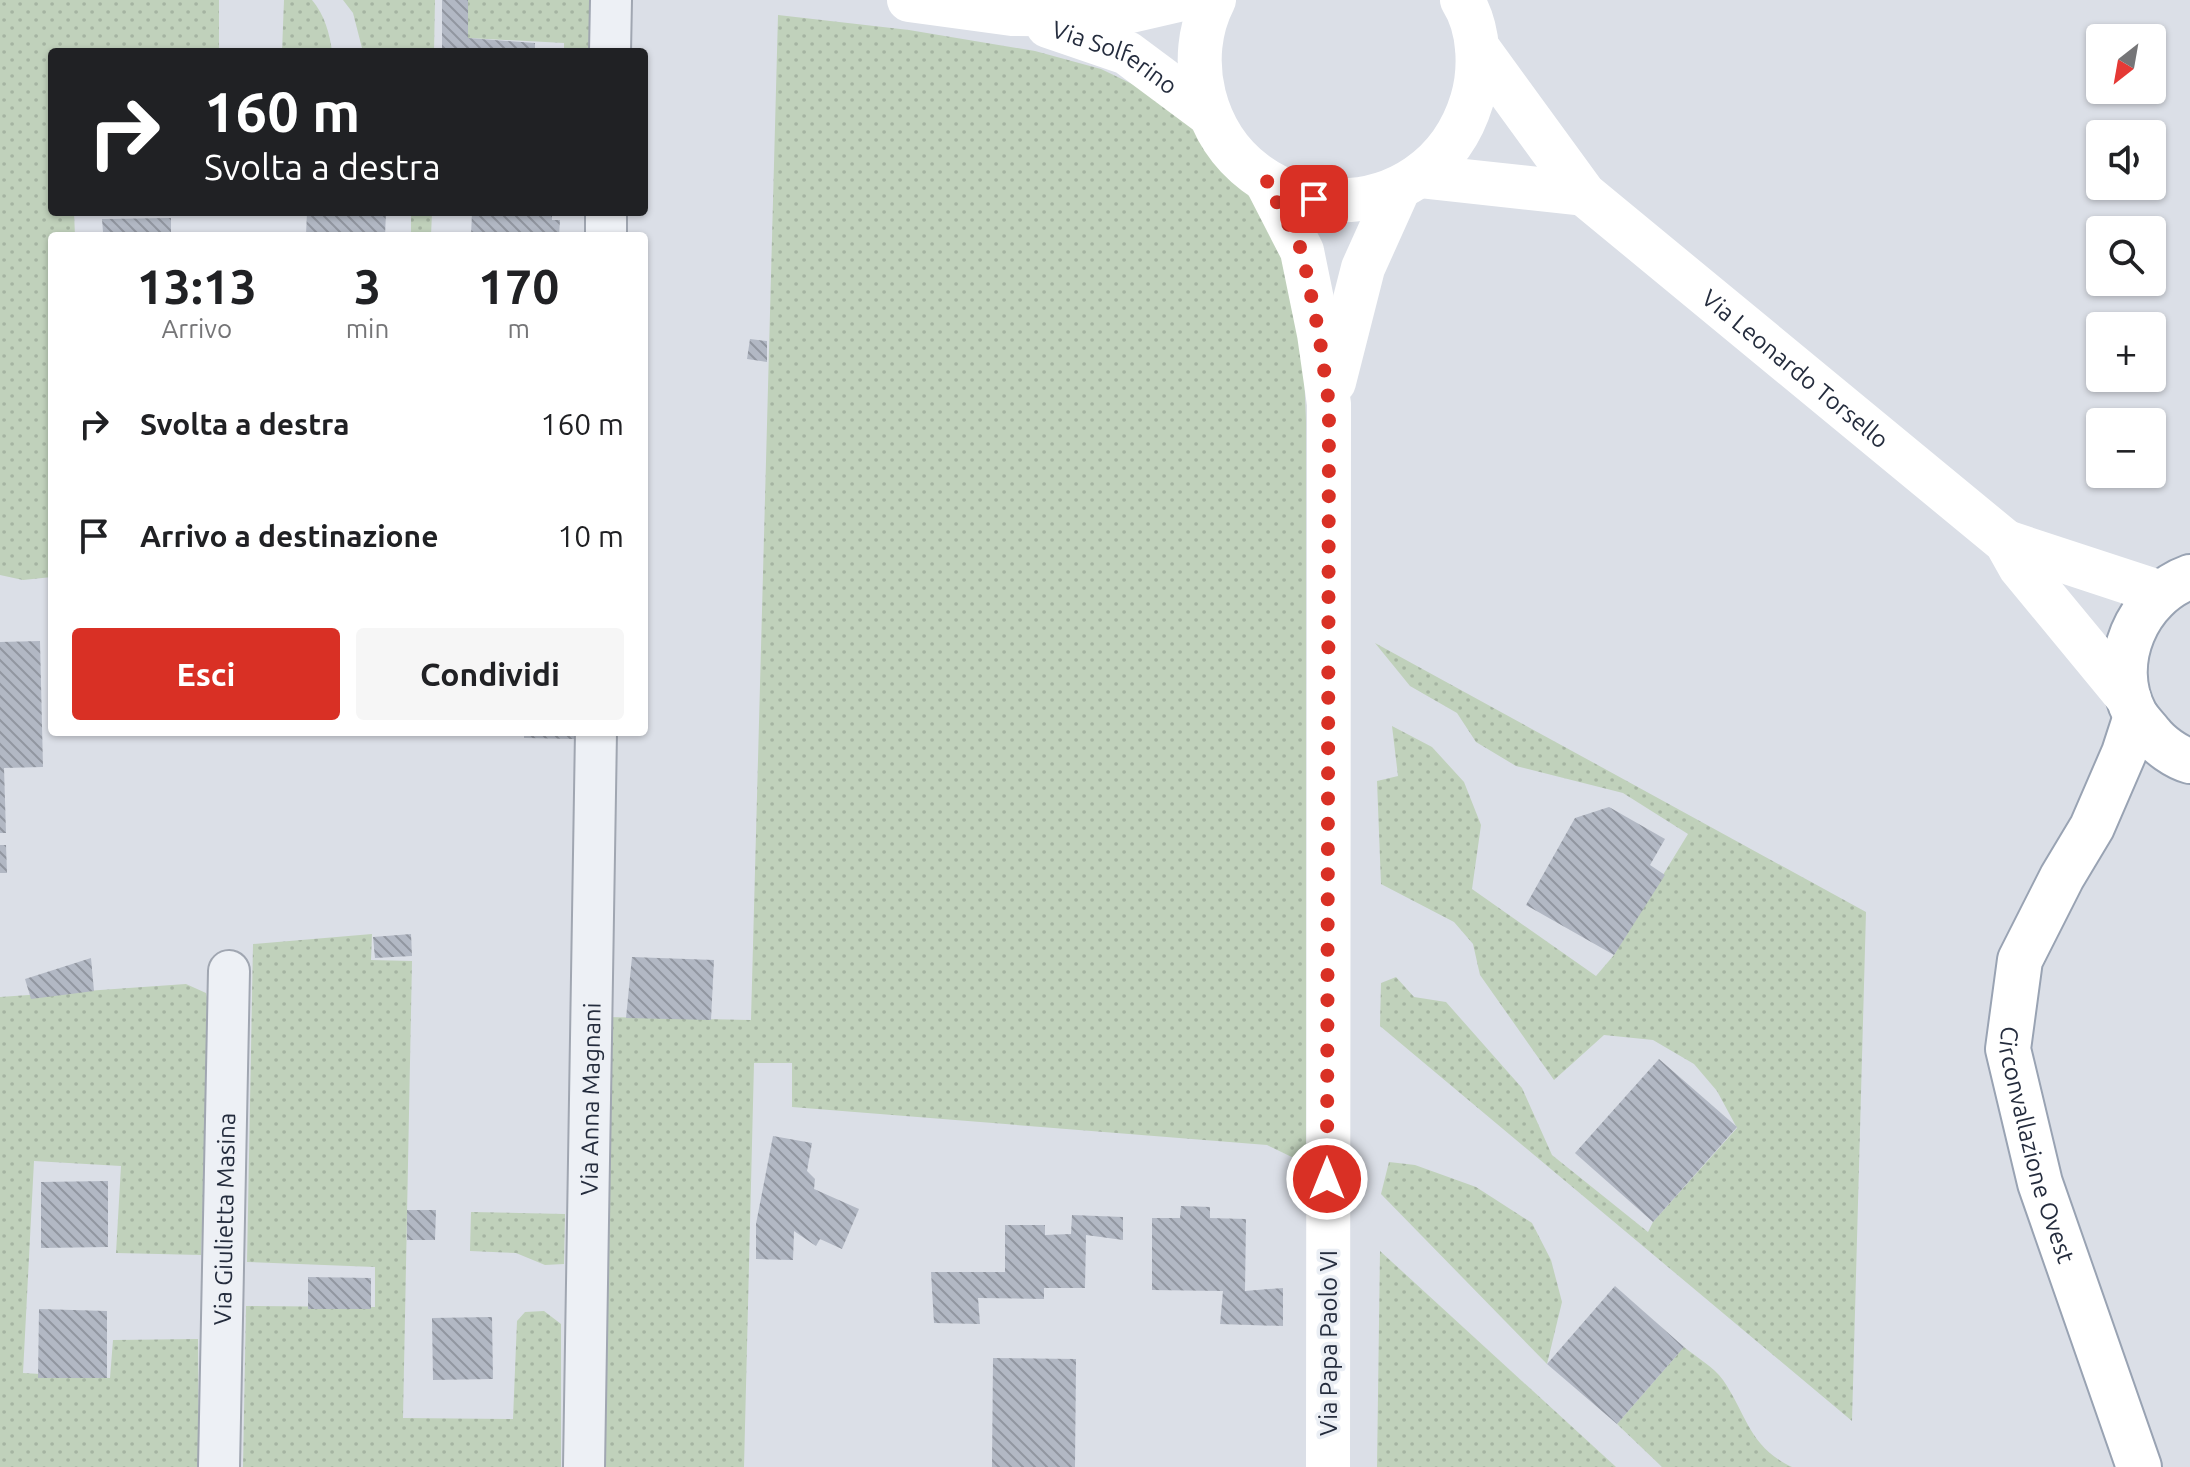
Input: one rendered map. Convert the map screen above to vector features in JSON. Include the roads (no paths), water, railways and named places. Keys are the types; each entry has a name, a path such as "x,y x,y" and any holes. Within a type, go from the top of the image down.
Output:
{"street":[{"path":"610,48 611,0"},
{"name":"Via Solferino","path":"909,0 1012,14 1113,15 1178,0"},
{"path":"1214,0 1200,46 1200,80 1209,114 1223,140 1242,163 1266,181 1297,196 1332,202 1366,199 1409,182 1446,151 1466,120 1476,85 1477,47 1462,0"},
{"name":"Via Solferino","path":"1012,14 1127,53 1209,114"},
{"name":"Via Leonardo Torsello","path":"1477,47 1584,194 2006,542"},
{"name":"Via Papa Paolo VI","path":"1266,181 1302,251 1329,404 1328,1467"},
{"path":"1409,182 1584,194"},
{"name":"Via Papa Paolo VI","path":"1329,404 1363,268 1409,182"},
{"path":"2006,542 2175,585"},
{"path":"2006,542 2020,567 2156,741 2187,760"},
{"path":"2092,827 2124,753 2132,707 2125,660 2135,623 2175,585"},
{"name":"Via Anna Magnani","path":"584,1467 596,736"},
{"path":"2092,827 2143,780 2187,760"},
{"name":"Circonvallazione Ovest","path":"2092,827 2062,877 2020,960 2008,1049 2040,1183 2139,1467"},
{"name":"Via Giulietta Masina","path":"219,1467 229,971"}]}
